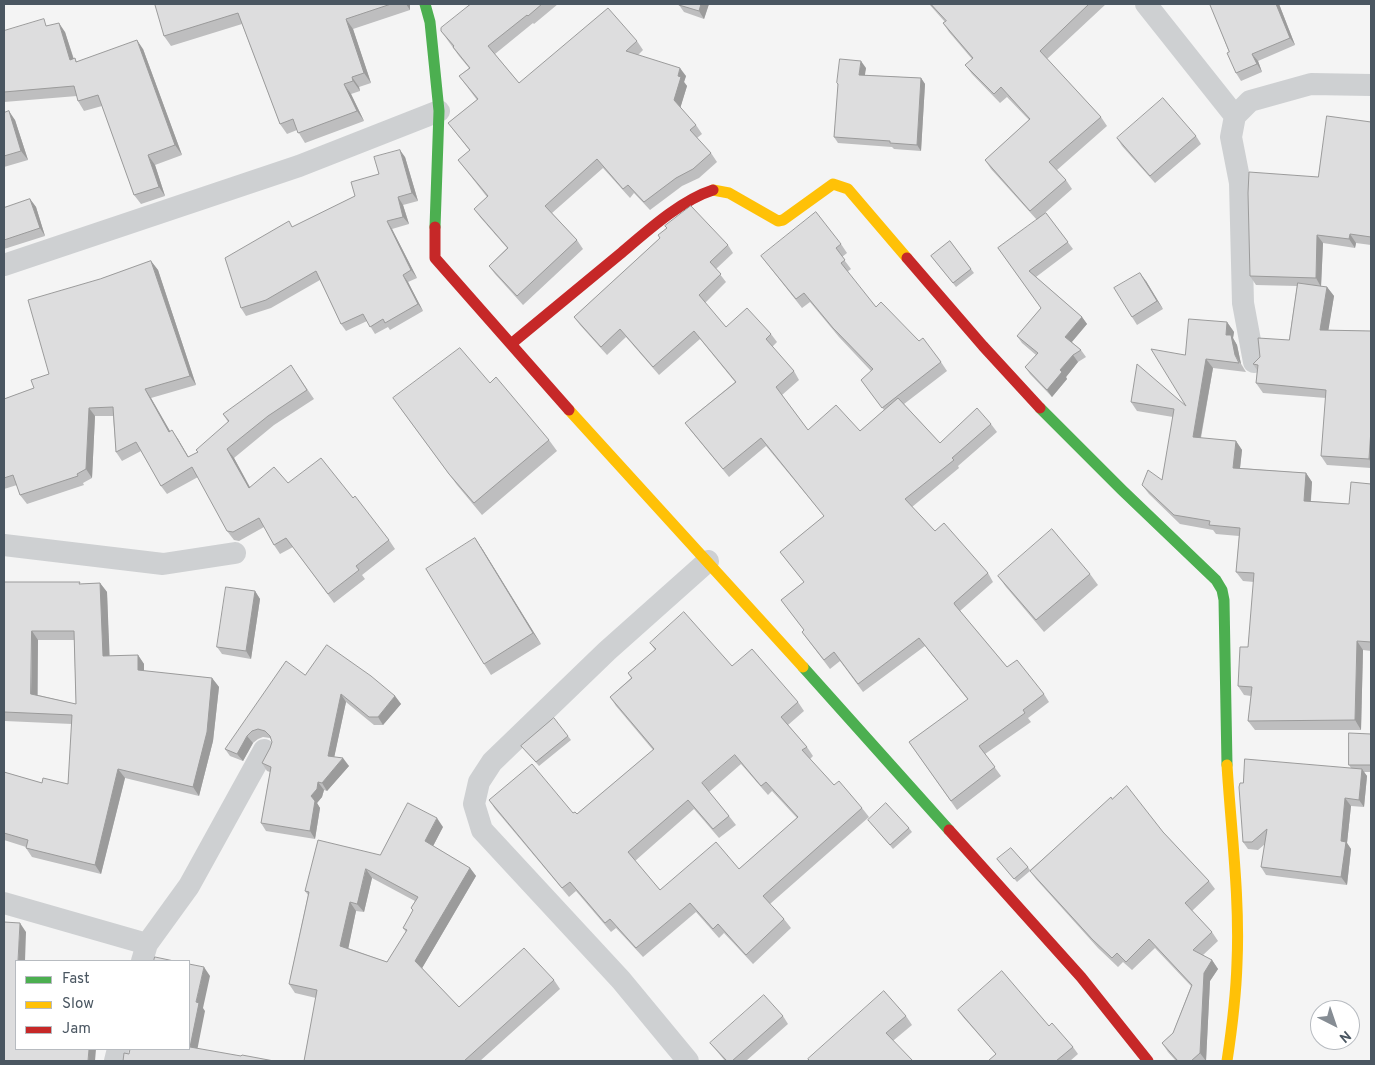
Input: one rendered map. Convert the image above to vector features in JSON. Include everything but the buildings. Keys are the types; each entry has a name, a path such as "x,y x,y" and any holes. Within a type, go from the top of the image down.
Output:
{"street":[{"path":"425,4 430,22 439,110 435,258 596,440 708,561 1081,978 1148,1061"},
{"path":"1146,4 1235,116"},
{"path":"1254,362 1243,303 1240,184 1231,137 1235,116 1250,101 1310,84 1371,85"},
{"path":"4,265 299,166 439,110"},
{"path":"511,344 648,231 700,194 714,190 729,193 778,221 834,184 848,189 938,296 1030,396 1138,505 1216,580 1222,590 1224,600 1226,744 1236,906 1237,961 1233,1022 1226,1061"},
{"path":"4,545 163,564 235,553"},
{"path":"688,1061 621,980 482,830 474,804 479,782 492,762 607,651 708,561"},
{"path":"4,903 144,952 189,886 264,750"}],"traffic: fast":[{"path":"425,4 430,22 439,111 435,227"},
{"path":"1040,408 1216,580 1222,590 1224,600 1227,765"},
{"path":"803,667 949,830"}],"traffic: slow":[{"path":"713,190 729,193 778,221 783,220 833,184 848,189 907,258"},
{"path":"569,410 803,667"},
{"path":"1227,765 1238,938 1235,1000 1227,1061"}],"traffic: jam":[{"path":"511,344 664,218 689,201 713,190"},
{"path":"435,227 435,258 569,410"},
{"path":"907,258 983,346 1040,408"},
{"path":"949,830 1081,977 1148,1061"}]}
